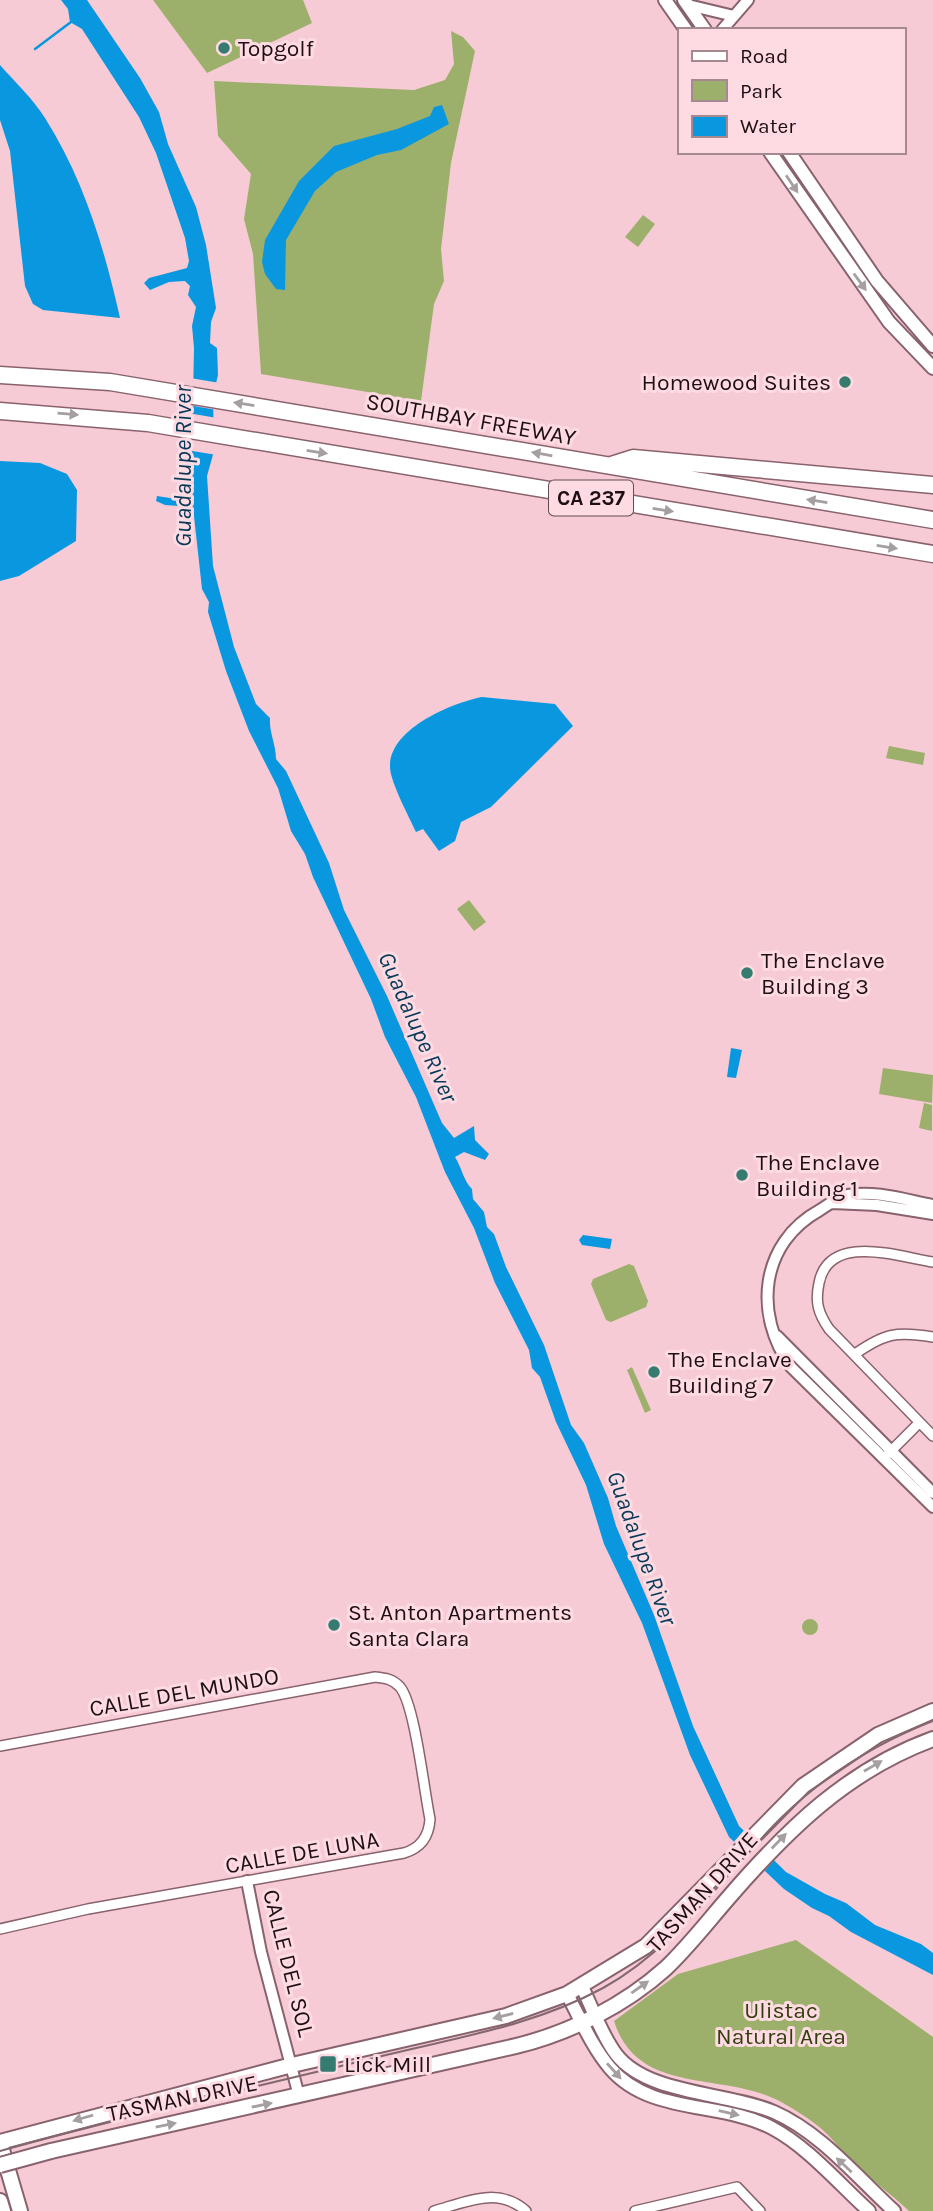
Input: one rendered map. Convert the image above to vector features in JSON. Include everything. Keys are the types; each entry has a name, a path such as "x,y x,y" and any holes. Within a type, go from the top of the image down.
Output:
{"highway":[{"name":"SOUTHBAY FREEWAY","path":"0,375 69,378 148,388 933,520"},
{"name":"CA 237","path":"0,411 148,423 933,554"},
{"path":"609,466 634,458 933,485"}],"main road":[{"path":"665,0 685,28"},
{"path":"686,3 704,28"},
{"path":"771,154 858,280 889,321 933,368"},
{"path":"790,154 877,281 933,346"},
{"name":"TASMAN DRIVE","path":"0,2143 292,2065 506,2016 567,1994 646,1946 803,1786 878,1735 933,1711"},
{"name":"TASMAN DRIVE","path":"0,2165 51,2151 521,2045 588,2019 665,1969 783,1836 820,1804 868,1769 933,1739"},
{"path":"582,1987 588,2019 609,2068 628,2086 662,2100 742,2116 773,2128 869,2211"},
{"path":"567,1994 630,2069 670,2085 740,2099 776,2112 808,2132 894,2211"},
{"path":"0,2143 20,2211"},
{"path":"0,2201 3,2211"}],"street":[{"path":"724,28 748,0"},
{"path":"686,3 734,16"},
{"path":"933,1205 864,1194 845,1196 832,1203 795,1227 779,1248 770,1271 767,1301 775,1335 933,1507"},
{"path":"832,1203 877,1205 933,1214"},
{"path":"933,1262 864,1250 834,1259 821,1275 816,1299 821,1317 933,1436"},
{"path":"855,1354 879,1337 895,1334 933,1338"},
{"path":"887,1455 919,1423"},
{"path":"887,1455 933,1493"},
{"name":"CALLE DEL MUNDO","path":"0,1746 375,1677"},
{"name":"CALLE DE LUNA","path":"0,1929 88,1909 413,1850 426,1837 430,1819 408,1704 397,1684 375,1677"},
{"name":"CALLE DEL SOL","path":"247,1881 261,1952 299,2096"},
{"path":"640,2210 737,2187 760,2211"},
{"path":"434,2211 487,2196 506,2199 525,2209"}],"green space":[{"name":"Topgolf","path":"153,0 303,0 312,23 207,73"},
{"path":"451,31 463,37 475,51 451,163 441,249 444,281 434,304 421,401 261,374 253,254 244,219 251,174 218,136 214,81 414,90 445,80 454,64"},
{"path":"643,215 655,224 638,247 625,237"},
{"path":"889,746 925,753 923,765 886,758"},
{"path":"469,900 486,922 474,931 457,909"},
{"path":"883,1068 933,1075 932,1103 879,1094"},
{"path":"924,1103 932,1105 932,1131 919,1128"},
{"path":"629,1264 634,1266 648,1301 646,1307 611,1322 606,1320 591,1284 593,1279"},
{"path":"632,1367 651,1410 645,1413 627,1370"},
{"path":"810,1619 816,1621 816,1633 810,1635 804,1633 802,1627 804,1621"},
{"name":"Ulistac Natural Area","path":"796,1940 933,2037 933,2211 909,2211 856,2166 822,2130 783,2103 760,2093 663,2072 643,2062 626,2045 614,2021 678,1974"}],"water":[{"path":"61,0 87,0 140,78 159,112 168,144 196,207 206,245 216,308 211,322 210,343 217,348 218,375 213,396 214,451 207,476 213,566 234,647 256,704 270,718 276,759 286,771 329,863 344,910 387,996 442,1123 454,1138 474,1126 475,1140 489,1154 485,1160 464,1152 455,1157 472,1189 473,1199 484,1212 487,1227 494,1234 506,1267 544,1345 571,1425 584,1443 608,1498 616,1526 654,1615 693,1726 739,1826 786,1872 846,1903 875,1925 921,1944 933,1953 933,1975 851,1932 784,1889 729,1837 690,1755 642,1623 604,1544 586,1485 556,1422 540,1377 532,1368 529,1350 495,1283 474,1228 445,1172 416,1097 385,1037 371,999 313,877 305,854 291,831 278,788 249,731 226,671 208,612 209,602 202,589 193,507 165,505 156,501 157,496 183,500 191,492 194,348 192,326 196,307 188,295 190,286 185,281 169,282 150,290 144,283 149,278 187,268 189,261 185,238 156,153 139,117 82,29 70,22 68,9"},
{"path":"0,65 40,111 71,165 100,240 120,318 43,310 33,304 25,286 10,151 0,120"},
{"path":"442,105 449,124 401,150 377,155 336,172 315,191 286,240 285,290 276,289 265,274 262,262 265,240 299,181 334,146 397,129 430,116 434,107"},
{"path":"0,461 40,463 67,474 77,490 76,541 19,576 0,581"},
{"path":"482,697 555,704 573,726 491,807 461,822 455,841 439,851 423,829 416,832 404,808 391,772 393,752 401,740 425,719 455,705"},
{"path":"731,1048 742,1050 736,1078 727,1077"},
{"path":"583,1235 612,1239 610,1249 582,1245 579,1240"}],"pier":[{"path":"190,378 220,383 217,410 188,405"},
{"path":"188,413 217,418 217,455 186,450"},
{"path":"746,1828 776,1858 763,1873 732,1844"}],"waterway":[{"path":"35,49 71,22"}],"tram line":[{"path":"0,2151 144,2113 497,2029 577,2001 630,1971 654,1952 698,1909 760,1839 816,1787 872,1750 933,1721"}],"place":[{"name":"Topgolf","path":"224,48"},
{"name":"Homewood Suites","path":"845,382"},
{"name":"The Enclave Building 3","path":"747,973"},
{"name":"The Enclave Building 1","path":"742,1175"},
{"name":"The Enclave Building 7","path":"654,1372"},
{"name":"St. Anton Apartments Santa Clara","path":"334,1625"},
{"name":"Lick Mill","path":"328,2064"}],"water label":[{"name":"Guadalupe River","path":"183,466"},
{"name":"Guadalupe River","path":"418,1027"},
{"name":"Guadalupe River","path":"642,1548"}]}
